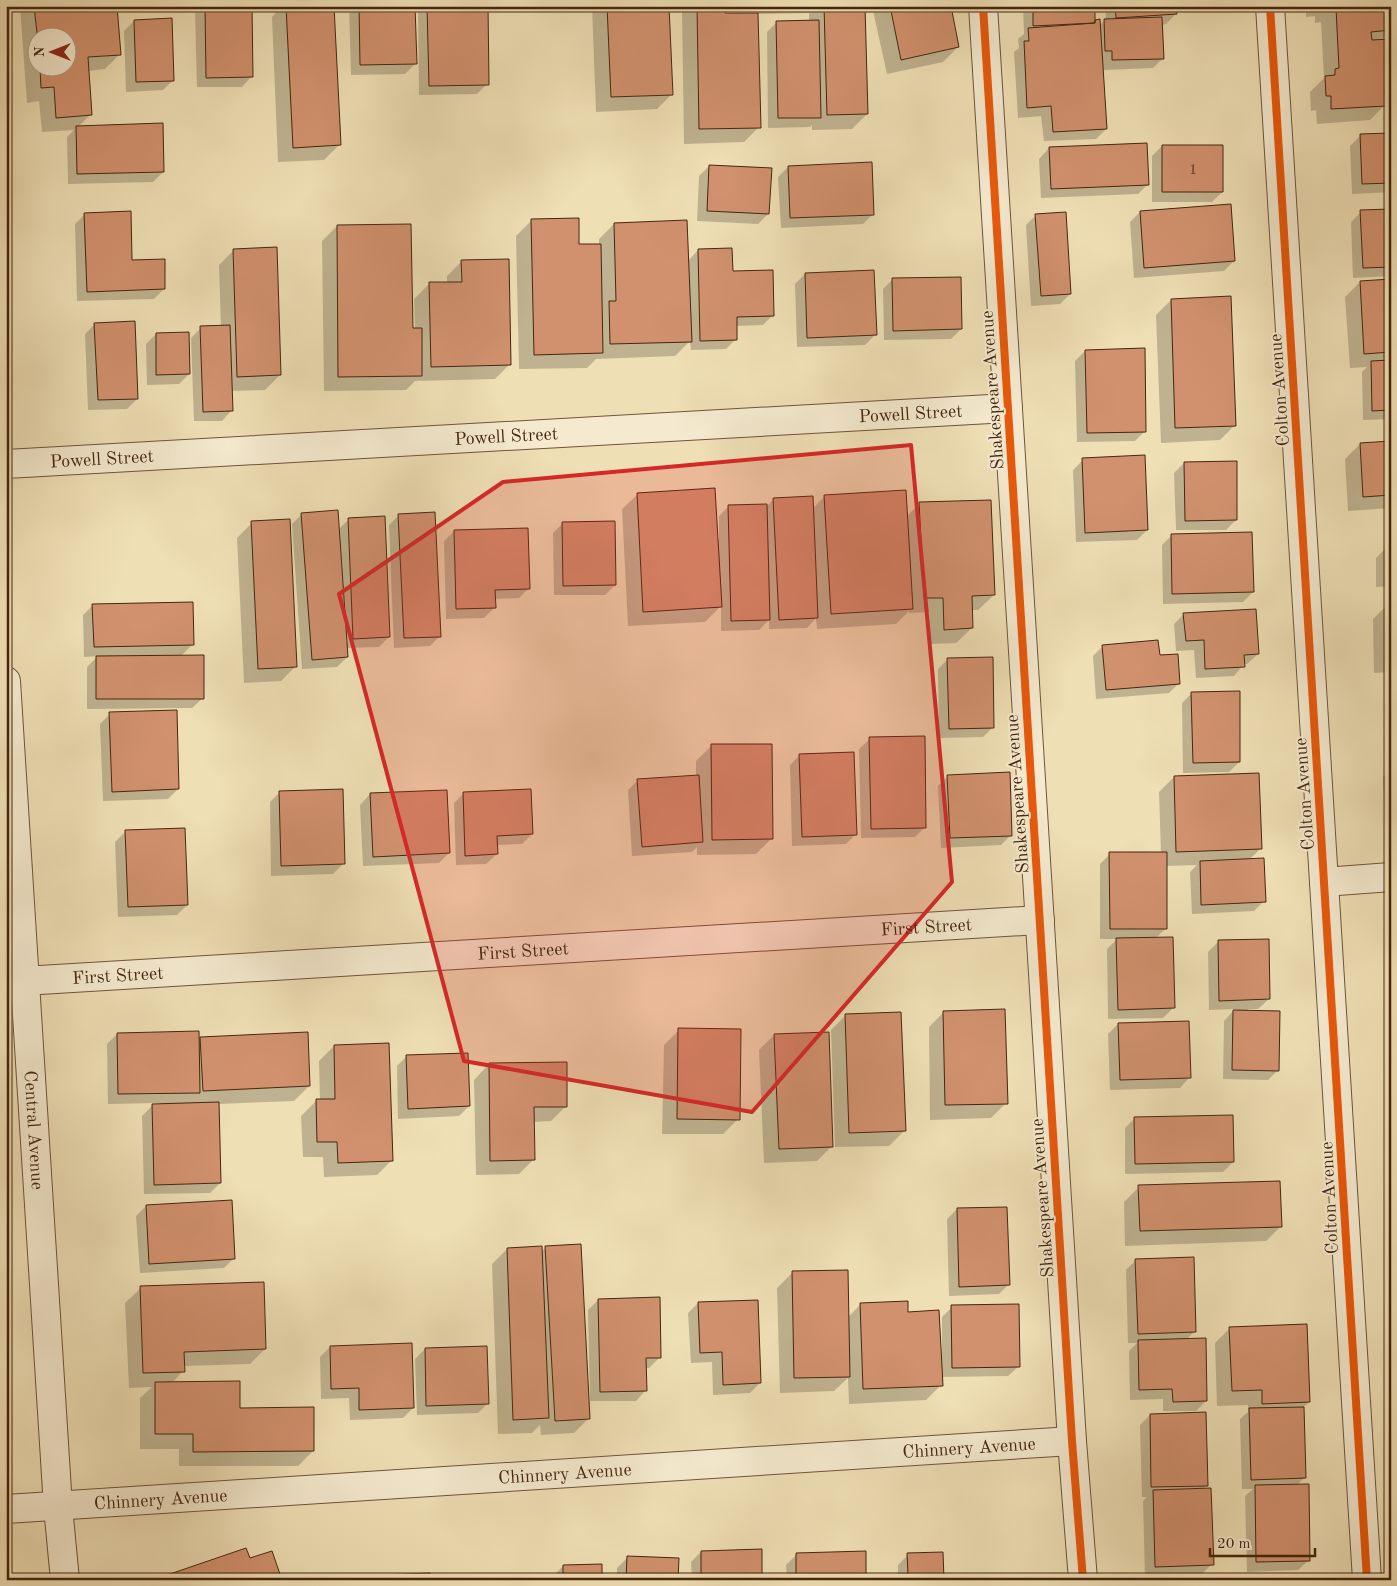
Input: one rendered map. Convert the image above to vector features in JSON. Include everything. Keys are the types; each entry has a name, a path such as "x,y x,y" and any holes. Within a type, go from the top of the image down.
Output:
{"street":[{"name":"Shakespeare Avenue","path":"983,6 1072,1441 1083,1580"},
{"name":"Colton Avenue","path":"1270,6 1367,1580"},
{"name":"Powell Street","path":"6,464 1008,408"},
{"name":"Central Avenue","path":"6,681 16,981 65,1580"},
{"path":"1324,882 1391,877"},
{"name":"First Street","path":"16,981 1040,920"},
{"name":"Chinnery Avenue","path":"6,1509 1072,1441"}],"highlighted area":[{"path":"911,445 952,882 752,1112 464,1061 339,594 503,482"}],"building":[{"path":"34,6 117,6 121,55 88,57 92,115 56,118 54,87 41,88 40,78 78,78 78,28 36,28"},
{"path":"205,6 252,6 253,77 206,78"},
{"path":"286,6 334,6 341,145 293,148"},
{"path":"359,6 415,6 417,64 360,65"},
{"path":"427,6 488,6 489,85 429,86"},
{"path":"607,6 669,6 673,95 611,97"},
{"path":"697,6 725,6 725,13 758,13 761,128 699,129"},
{"path":"824,6 865,6 868,114 827,115"},
{"path":"890,6 951,6 959,47 901,60"},
{"path":"1033,6 1095,6 1095,23 1033,26"},
{"path":"1115,6 1177,6 1177,14 1116,18"},
{"path":"1330,6 1391,6 1391,30 1371,32 1372,40 1391,39 1391,89 1385,89 1386,106 1331,109 1331,96 1326,96 1325,76 1335,75 1335,69 1339,68 1336,8 1330,8"},
{"path":"1162,17 1164,59 1112,60 1112,51 1105,51 1104,19"},
{"path":"172,18 174,81 136,82 134,20"},
{"path":"1100,19 1107,129 1053,132 1051,106 1027,108 1024,41 1029,41 1028,28 1095,23 1095,20"},
{"path":"819,20 821,118 778,118 776,21"},
{"path":"163,123 164,172 77,174 76,126"},
{"path":"1391,133 1391,183 1362,184 1360,134"},
{"path":"1147,143 1149,185 1051,189 1049,147"},
{"path":"1162,145 1223,145 1223,192 1162,192"},
{"path":"872,162 874,215 790,218 788,166"},
{"path":"709,165 772,168 769,214 707,211"},
{"path":"1231,204 1235,261 1144,268 1140,211"},
{"path":"1391,209 1391,267 1363,268 1360,210"},
{"path":"131,211 132,260 165,259 165,289 87,292 84,213"},
{"path":"1066,212 1071,294 1041,296 1035,214"},
{"path":"579,218 579,244 601,244 603,353 534,355 531,219"},
{"path":"687,220 692,342 610,344 609,301 616,301 614,223"},
{"path":"411,224 413,328 422,328 422,376 338,377 337,225"},
{"path":"277,247 281,375 237,377 233,249"},
{"path":"732,248 733,271 773,270 774,316 737,317 737,340 700,341 698,249"},
{"path":"509,259 511,365 431,367 429,282 462,282 461,260"},
{"path":"874,270 877,335 807,338 805,273"},
{"path":"961,277 962,329 893,331 892,278"},
{"path":"1391,279 1391,352 1364,354 1360,281"},
{"path":"1231,296 1236,426 1175,428 1171,299"},
{"path":"135,321 138,399 98,400 94,323"},
{"path":"230,325 233,411 203,412 200,326"},
{"path":"189,332 190,374 156,375 156,333"},
{"path":"1145,348 1146,432 1087,433 1085,350"},
{"path":"1391,360 1391,410 1372,411 1371,361"},
{"path":"1391,441 1391,495 1363,497 1360,443"},
{"path":"1145,455 1148,530 1085,533 1082,458"},
{"path":"1237,461 1237,520 1185,521 1184,462"},
{"path":"715,488 722,607 643,612 637,493"},
{"path":"906,490 913,609 831,614 824,495"},
{"path":"813,496 818,618 779,620 773,498"},
{"path":"991,500 995,595 972,596 973,628 944,630 943,598 924,598 919,502"},
{"path":"767,504 770,620 731,621 728,505"},
{"path":"338,510 348,657 312,660 301,513"},
{"path":"435,512 441,637 404,638 398,514"},
{"path":"385,516 390,637 353,639 348,518"},
{"path":"290,519 297,667 258,669 251,521"},
{"path":"615,521 616,585 563,586 562,522"},
{"path":"528,528 530,589 495,590 496,608 456,609 454,530"},
{"path":"1252,532 1254,592 1172,594 1171,534"},
{"path":"193,602 194,645 94,647 92,604"},
{"path":"1388,603 1391,603 1391,658 1389,658"},
{"path":"1256,609 1259,654 1244,655 1245,667 1205,669 1204,640 1186,641 1183,613"},
{"path":"1158,640 1160,655 1178,654 1180,684 1106,690 1102,645"},
{"path":"204,655 204,699 96,699 96,656"},
{"path":"993,657 994,728 949,729 947,658"},
{"path":"1240,691 1240,762 1193,763 1191,692"},
{"path":"177,710 179,789 112,792 109,712"},
{"path":"925,736 926,828 871,829 869,737"},
{"path":"711,744 772,744 773,839 712,840"},
{"path":"854,752 857,835 802,837 799,754"},
{"path":"1010,772 1012,836 950,838 947,775"},
{"path":"1259,773 1262,849 1176,852 1174,776"},
{"path":"699,775 703,842 642,847 637,779"},
{"path":"343,789 345,864 281,866 279,791"},
{"path":"531,789 533,834 497,836 498,854 465,856 463,792"},
{"path":"447,790 450,853 373,857 370,793"},
{"path":"185,828 188,905 128,907 125,830"},
{"path":"1109,852 1167,852 1167,929 1110,929"},
{"path":"1264,858 1266,902 1201,905 1200,861"},
{"path":"1173,937 1175,1008 1118,1010 1116,938"},
{"path":"1269,939 1270,999 1219,1001 1218,940"},
{"path":"1005,1009 1008,1104 945,1105 943,1011"},
{"path":"1233,1010 1280,1011 1279,1071 1232,1070"},
{"path":"901,1012 906,1131 849,1133 845,1014"},
{"path":"1189,1021 1191,1078 1120,1080 1118,1023"},
{"path":"678,1028 741,1029 740,1120 677,1119"},
{"path":"199,1031 200,1093 118,1094 117,1033"},
{"path":"308,1032 310,1086 203,1091 200,1037"},
{"path":"829,1032 833,1147 779,1149 774,1034"},
{"path":"389,1043 393,1161 338,1163 337,1142 317,1142 316,1099 335,1099 334,1045"},
{"path":"468,1053 470,1106 408,1109 406,1055"},
{"path":"567,1062 567,1107 534,1107 535,1160 490,1161 489,1063"},
{"path":"219,1102 221,1183 154,1185 152,1104"},
{"path":"1233,1115 1234,1162 1135,1164 1134,1117"},
{"path":"1280,1181 1282,1227 1140,1231 1138,1185"},
{"path":"232,1200 235,1259 149,1264 146,1205"},
{"path":"1007,1207 1010,1285 959,1287 957,1208"},
{"path":"581,1244 590,1419 555,1421 545,1246"},
{"path":"542,1246 549,1418 513,1420 507,1248"},
{"path":"1194,1257 1196,1332 1138,1334 1135,1259"},
{"path":"848,1270 850,1377 794,1378 792,1271"},
{"path":"264,1282 266,1349 184,1352 185,1372 143,1373 140,1286"},
{"path":"660,1297 661,1358 646,1358 647,1391 600,1392 598,1299"},
{"path":"758,1300 761,1383 723,1385 722,1352 700,1353 698,1302"},
{"path":"908,1301 908,1312 939,1310 943,1386 863,1389 860,1303"},
{"path":"1019,1304 1020,1367 952,1368 951,1305"},
{"path":"1307,1324 1310,1402 1262,1404 1262,1390 1232,1391 1229,1327"},
{"path":"1206,1338 1207,1401 1173,1402 1172,1389 1139,1390 1138,1340"},
{"path":"412,1343 414,1408 359,1410 359,1388 331,1389 330,1346"},
{"path":"487,1346 489,1404 426,1406 425,1348"},
{"path":"240,1381 240,1408 314,1407 314,1451 193,1452 193,1434 155,1434 155,1382"},
{"path":"1304,1407 1306,1478 1251,1480 1249,1408"},
{"path":"1206,1412 1208,1486 1151,1487 1150,1414"},
{"path":"1309,1484 1310,1561 1256,1562 1255,1485"},
{"path":"1211,1488 1214,1565 1155,1567 1153,1490"},
{"path":"246,1548 250,1558 272,1551 282,1580 169,1580 167,1575"},
{"path":"762,1549 762,1580 701,1580 701,1551"},
{"path":"866,1551 866,1580 796,1580 796,1553"},
{"path":"943,1552 944,1580 879,1580 879,1575 908,1574 907,1553"},
{"path":"627,1556 679,1558 678,1580 626,1580"},
{"path":"602,1564 602,1580 563,1580 563,1565"},
{"path":"430,1573 430,1580 359,1580 359,1576"},
{"path":"1307,1575 1308,1580 1198,1580"}],"cycle path":[{"path":"983,6 1072,1441 1083,1580"},
{"path":"1270,6 1367,1580"}]}
